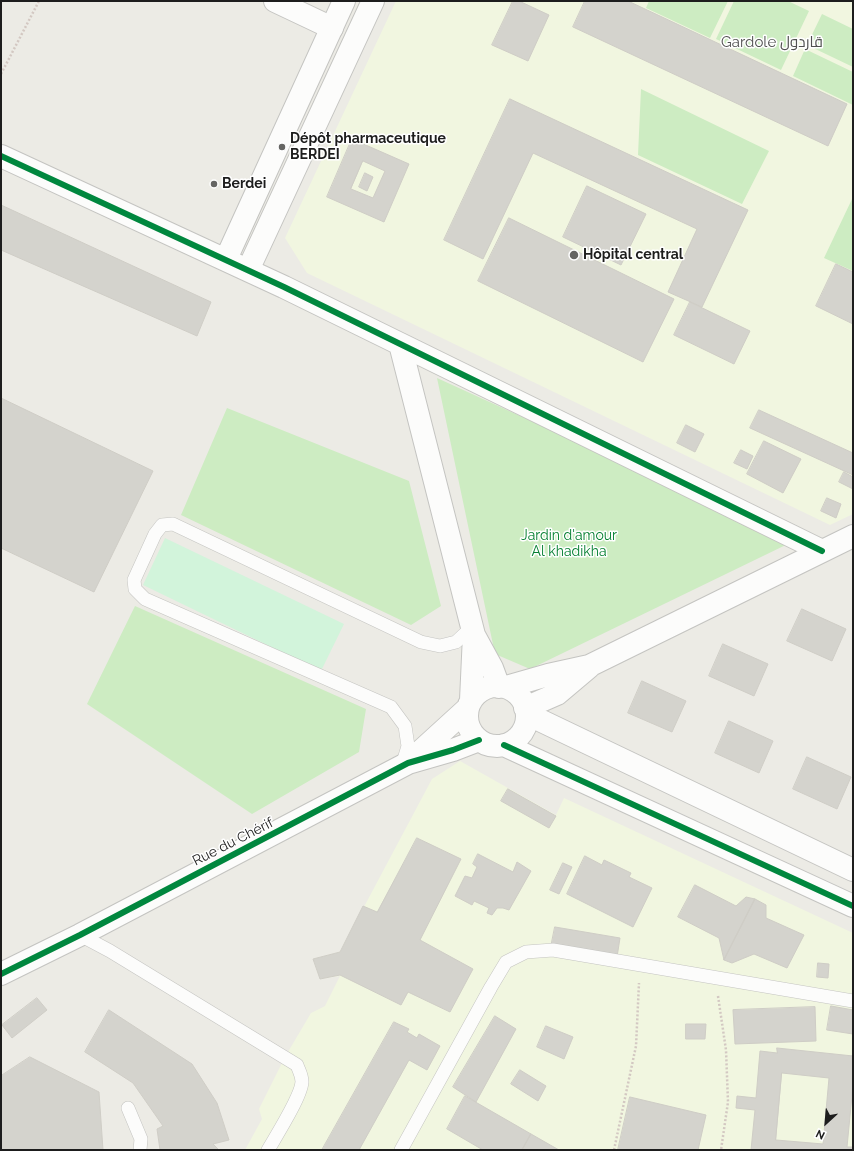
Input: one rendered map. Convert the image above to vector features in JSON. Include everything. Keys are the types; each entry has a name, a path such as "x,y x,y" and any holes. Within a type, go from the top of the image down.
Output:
{"street":[{"path":"275,1 332,28"},
{"path":"226,259 344,1"},
{"path":"248,270 372,1"},
{"path":"3,161 226,259 822,551"},
{"path":"400,344 473,631 503,687"},
{"path":"526,711 557,694 589,666 853,536"},
{"path":"469,704 477,693 485,688 493,686 503,687 518,694 526,711 526,725 521,734 514,741 504,745 495,746 479,740 468,726 467,717 473,631"},
{"path":"503,687 548,674 589,666"},
{"name":"Rue du Chérif","path":"405,764 469,704"},
{"path":"526,711 853,870"},
{"name":"Rue du Chérif","path":"1,974 80,935 405,764 453,750 479,740"},
{"path":"504,745 853,906"}],"lane":[{"path":"405,764 408,746 405,726 391,707 145,598 135,589 134,580 155,534 162,525 173,524 421,642 440,646 456,642 473,631"},
{"path":"80,935 110,951 297,1064 301,1075 302,1084 268,1150"},
{"path":"400,1150 490,987 506,962 526,952 553,950 853,1001"},
{"path":"128,1108 141,1139 140,1150"}],"path":[{"path":"1,74 39,1"},
{"path":"614,1150 636,1046 640,964"},
{"path":"716,977 726,1050 728,1102 721,1150"}],"shaded area":[{"name":"Hôpital central","path":"396,1 853,1 853,514 830,525 307,273 285,238"},
{"path":"165,538 344,624 321,671 143,585"},
{"path":"460,761 556,815 564,798 853,933 853,1150 245,1150 262,1119 259,1109 285,1057 311,1013 325,1006 340,976 320,979 313,959 340,952 432,779"}],"green space":[{"path":"649,1 728,1 710,38 646,8"},
{"path":"734,1 788,1 809,11 781,70 716,39"},
{"path":"822,14 853,29 853,67 807,45"},
{"path":"805,49 853,72 853,105 793,76"},
{"path":"641,89 769,151 742,204 638,155"},
{"path":"853,197 853,271 824,258"},
{"name":"Jardin d'amour Al khadikha","path":"437,378 794,541 530,669 495,654"},
{"path":"227,408 409,481 441,606 411,625 181,515"},
{"path":"135,606 366,709 359,752 252,814 87,704"}],"building":[{"path":"513,1 519,1 549,15 528,61 492,45"},
{"path":"585,1 628,1 847,104 828,146 573,27"},
{"path":"510,99 748,210 702,307 668,292 697,229 533,153 483,259 444,240"},
{"path":"352,139 409,164 384,222 327,197","holes":["363,161 385,171 373,198 351,189"]},
{"path":"365,173 373,177 367,191 359,187"},
{"path":"587,186 646,214 621,265 563,237"},
{"path":"1,205 211,302 197,336 1,250"},
{"path":"509,218 674,299 643,362 478,281"},
{"path":"836,264 853,272 853,324 816,306"},
{"path":"690,302 750,331 734,364 674,335"},
{"path":"1,398 153,471 94,592 1,548"},
{"path":"759,410 853,453 853,475 750,428"},
{"path":"686,425 704,434 695,452 677,443"},
{"path":"764,441 801,459 783,493 747,474"},
{"path":"741,450 753,456 747,469 734,463"},
{"path":"844,472 853,477 853,489 839,482"},
{"path":"827,498 841,504 836,518 821,511"},
{"path":"802,609 846,629 832,661 787,641"},
{"path":"723,644 768,664 754,696 709,676"},
{"path":"642,681 686,701 672,732 628,713"},
{"path":"729,721 773,741 759,773 715,753"},
{"path":"807,757 851,777 837,809 793,789"},
{"path":"508,789 556,816 549,828 501,801"},
{"path":"417,838 461,859 420,940 473,969 450,1012 408,992 401,1005 340,975 320,979 313,959 340,952 363,906 377,912"},
{"path":"478,854 513,872 517,862 531,871 509,910 497,908 492,915 487,913 489,908 474,901 472,905 455,896 465,876 472,878 477,867 473,864"},
{"path":"585,856 602,865 604,860 631,873 629,877 652,888 633,927 567,894"},
{"path":"563,863 572,867 559,894 550,890"},
{"path":"695,885 736,906 746,897 755,899 724,960 719,938 678,917"},
{"path":"755,899 766,905 766,918 804,935 787,968 754,954 732,963 724,960"},
{"path":"555,927 620,938 617,957 551,947"},
{"path":"818,963 829,964 828,978 817,977"},
{"path":"37,998 47,1010 12,1038 2,1025"},
{"path":"831,1006 853,1010 853,1034 827,1030"},
{"path":"815,1007 816,1041 735,1044 733,1010"},
{"path":"109,1010 192,1064 217,1103 229,1140 213,1144 219,1150 160,1150 157,1129 163,1126 133,1083 85,1052"},
{"path":"495,1016 516,1029 476,1102 453,1087"},
{"path":"394,1022 409,1029 407,1032 417,1038 419,1034 440,1046 427,1070 409,1060 359,1150 322,1150"},
{"path":"686,1024 706,1024 705,1039 686,1039"},
{"path":"546,1026 573,1037 564,1059 537,1047"},
{"path":"777,1048 853,1056 853,1085 847,1147 853,1147 853,1150 751,1150 755,1110 736,1108 737,1096 756,1098 760,1051 777,1053","holes":["782,1073 829,1078 823,1144 776,1140"]},
{"path":"30,1057 99,1092 103,1150 1,1150 1,1076"},
{"path":"520,1070 546,1086 538,1101 511,1084"},
{"path":"465,1096 531,1134 522,1150 483,1150 447,1129"},
{"path":"630,1097 706,1115 698,1150 618,1150"},
{"path":"531,1134 559,1150 522,1150"}],"cycle path":[{"path":"1,156 284,287 822,551"},
{"path":"1,974 80,935 408,763 453,750 479,740"},
{"path":"504,745 853,906"}],"place":[{"name":"Dépôt pharmaceutique BERDEI","path":"282,147"},
{"name":"Berdei","path":"214,184"},
{"name":"Hôpital central","path":"574,255"}],"district":[{"name":"Gardole قاردول","path":"772,42"}]}
